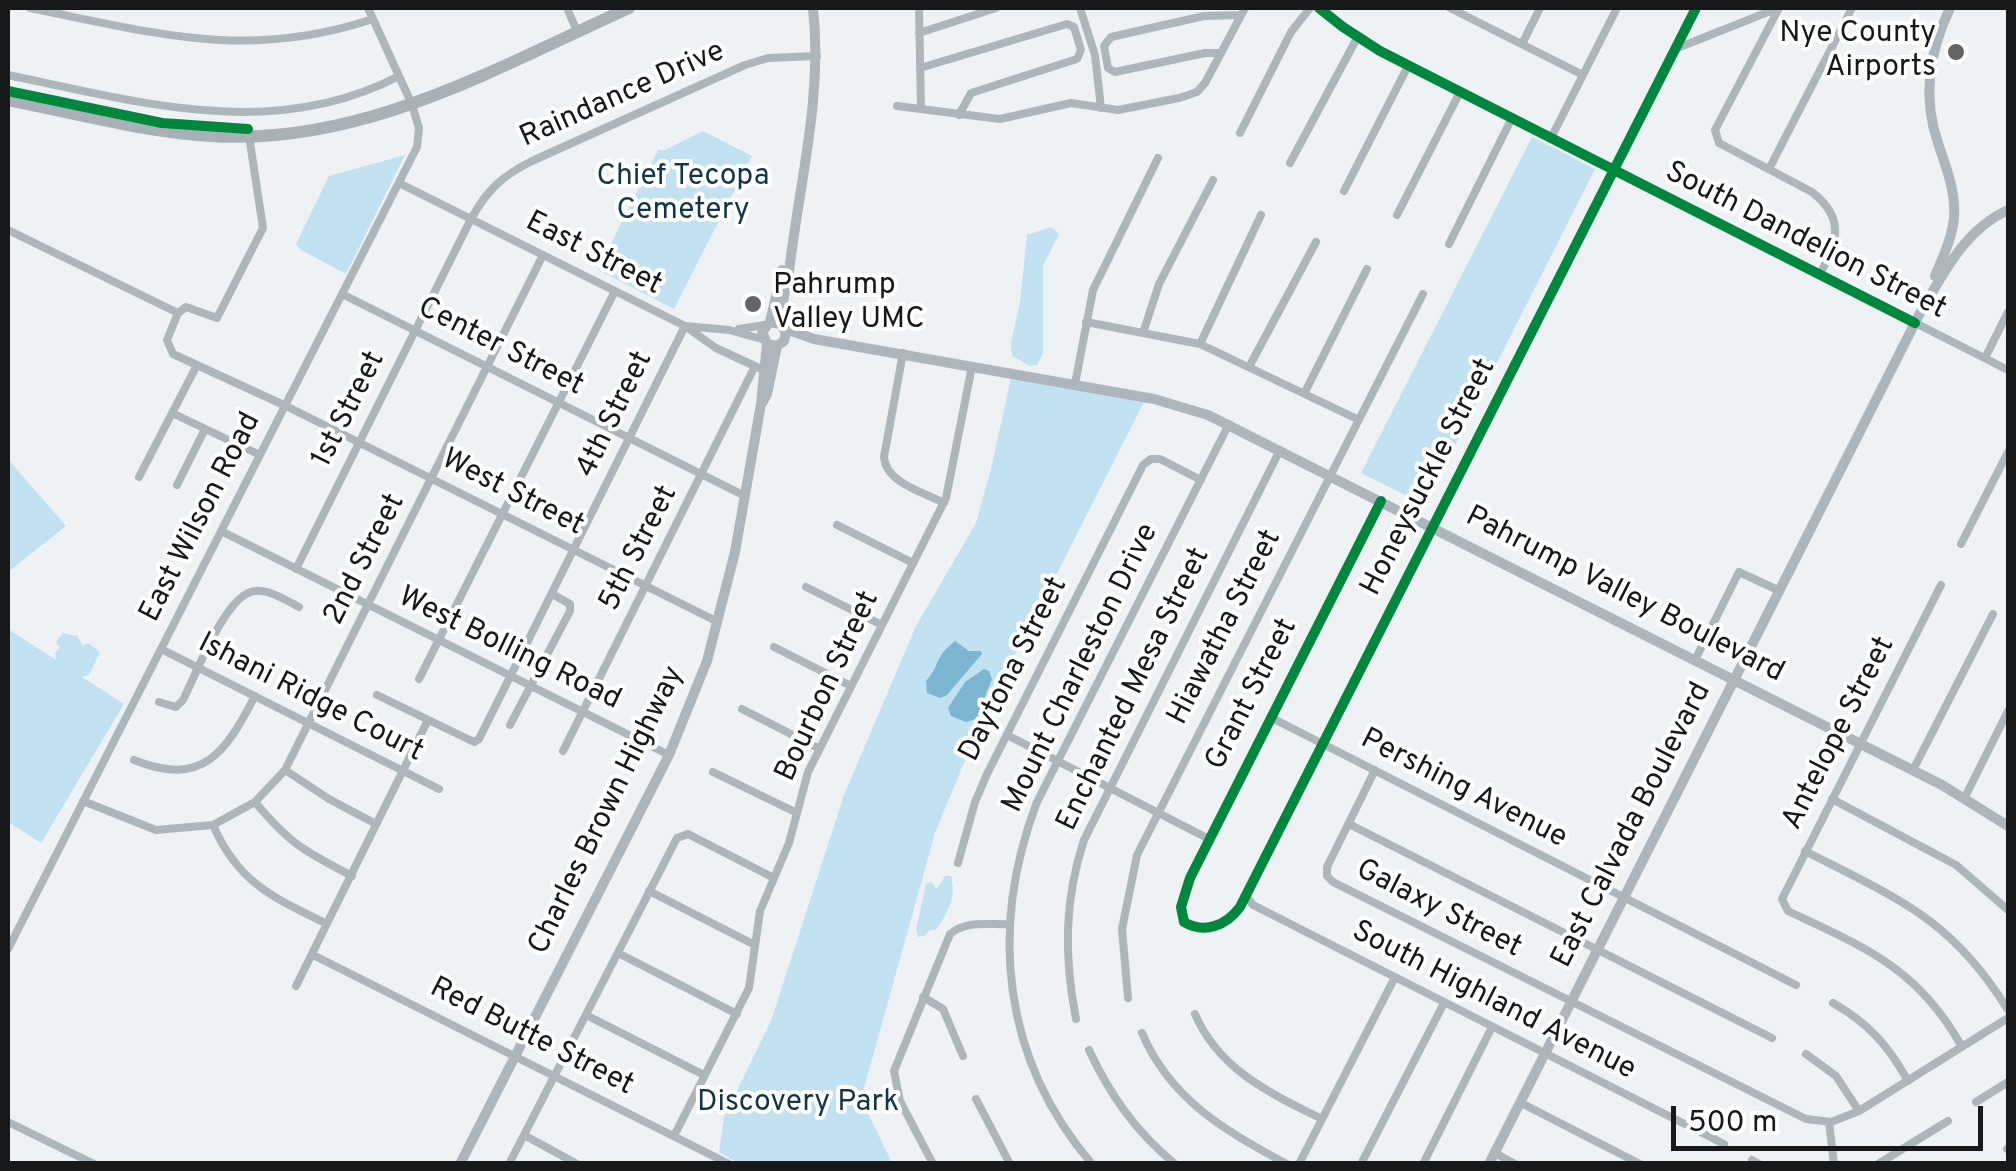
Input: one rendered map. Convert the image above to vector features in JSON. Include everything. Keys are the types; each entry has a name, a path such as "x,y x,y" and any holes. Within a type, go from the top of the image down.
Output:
{"highway":[{"path":"8,96 172,132 305,132 365,120 576,28 612,8"},
{"path":"8,96 43,98 162,123 248,133 332,121 416,100 453,80 629,8"}],"main road":[{"name":"Charles Brown Highway","path":"762,404 767,394 811,131 817,56 813,8"},
{"path":"1917,318 1951,234 1953,190 1933,128 1929,88 1935,46 1948,8"},
{"name":"East Calvada Boulevard","path":"1492,1158 1917,318 1965,241 1988,220 2008,210"},
{"path":"1951,234 1965,241"},
{"name":"Charles Brown Highway","path":"776,337 768,324 788,260"},
{"path":"768,324 776,337"},
{"name":"Pahrump Valley Boulevard","path":"776,337 801,336 1074,384 1171,403 1229,424 1913,770 2008,826"},
{"name":"Charles Brown Highway","path":"460,1164 669,755 697,687 718,622 746,496 762,404 760,369 776,337"}],"street":[{"path":"30,8 190,39 232,43 298,38 373,19"},
{"path":"368,8 410,101"},
{"path":"567,8 576,28"},
{"path":"918,8 922,110"},
{"path":"919,32 996,8"},
{"path":"1080,8 1096,55 1101,108"},
{"path":"1240,133 1296,24 1310,8"},
{"name":"South Dandelion Street","path":"1320,8 1357,38 1408,66 1820,274 1917,318 2008,370"},
{"path":"1450,8 1462,10 1583,75"},
{"path":"1522,44 1540,8"},
{"path":"1551,138 1617,8"},
{"name":"Honeysuckle Street","path":"1182,916 1193,927 1213,927 1235,914 1246,896 1696,8"},
{"path":"1674,50 1778,8"},
{"path":"1778,8 1716,124 1716,135 1719,143 1817,195 1836,226 1832,250 1820,274"},
{"path":"1770,169 1852,8"},
{"path":"1222,53 1114,72 1108,68 1105,42 1111,37 1204,16 1243,11"},
{"path":"897,106 1010,118 1071,102 1118,110 1192,94 1205,83 1243,11"},
{"path":"920,68 1067,24 1074,27 1081,50 1077,59 970,93 959,115"},
{"path":"1290,163 1357,38"},
{"name":"Raindance Drive","path":"471,219 491,188 508,173 532,161 745,65 768,58 817,56"},
{"path":"1344,191 1408,66"},
{"path":"8,75 218,113 332,104 399,76"},
{"path":"1397,215 1460,92"},
{"name":"East Wilson Road","path":"8,949 420,139 410,101"},
{"path":"1449,244 1512,118"},
{"path":"8,230 178,313 186,307 216,318 263,228 248,133"},
{"path":"1074,384 1101,271 1158,158"},
{"path":"1143,333 1159,284 1213,180"},
{"name":"East Street","path":"399,183 685,326 716,348 760,369"},
{"path":"1200,344 1261,216"},
{"name":"1st Street","path":"296,568 471,219"},
{"path":"1249,367 1316,242"},
{"name":"2nd Street","path":"213,825 255,802 285,770 544,255"},
{"path":"1305,392 1367,269"},
{"path":"419,679 615,291"},
{"name":"Center Street","path":"342,294 746,496"},
{"name":"Hiawatha Street","path":"1128,998 1122,940 1125,904 1138,855 1328,474 1423,294"},
{"path":"1984,358 2008,312"},
{"name":"West Street","path":"178,313 167,340 174,354 718,622"},
{"path":"1086,322 1200,344 1357,419"},
{"name":"Pahrump Valley Boulevard","path":"729,330 768,324"},
{"name":"Pahrump Valley Boulevard","path":"685,326 776,337"},
{"name":"4th Street","path":"428,720 474,742 479,739 685,326"},
{"path":"904,353 884,457 886,470 944,503"},
{"path":"140,477 197,365"},
{"name":"Bourbon Street","path":"674,1136 749,988 760,911 818,748 944,503 972,366"},
{"name":"5th Street","path":"563,752 760,369"},
{"path":"172,413 260,455"},
{"name":"Mount Charleston Drive","path":"1092,1164 1060,1120 1034,1070 1016,1010 1009,924 1016,868 1024,837 1058,761 1229,424"},
{"path":"176,485 205,429"},
{"name":"Enchanted Mesa Street","path":"1076,1019 1066,949 1068,907 1084,840 1280,450"},
{"path":"1961,544 2008,452"},
{"name":"Daytona Street","path":"958,863 979,792 1144,465 1150,459 1160,459 1200,480"},
{"name":"Grant Street","path":"1182,916 1184,894 1209,838 1381,501"},
{"path":"837,525 914,564"},
{"name":"West Bolling Road","path":"221,531 669,755"},
{"path":"1695,660 1740,572 1780,591"},
{"name":"Antelope Street","path":"1941,585 1782,896 1782,904 1906,974 1928,996 1962,1047"},
{"path":"806,587 882,625"},
{"path":"159,702 176,707 236,599 256,590 300,607"},
{"name":"5th Street","path":"510,724 571,608 552,594"},
{"path":"1913,770 1992,614"},
{"path":"774,647 851,686"},
{"name":"Ishani Ridge Court","path":"161,648 439,789"},
{"path":"296,986 428,720 377,695"},
{"path":"134,760 162,769 184,770 202,765 234,737 255,696"},
{"path":"742,708 818,748"},
{"path":"1965,798 2008,712"},
{"name":"Pershing Avenue","path":"1270,718 1796,984"},
{"path":"1007,735 1209,838"},
{"path":"285,770 328,800 376,824"},
{"path":"1375,770 1349,824 1772,1038"},
{"path":"713,772 796,813"},
{"path":"1832,799 1956,865 2008,910"},
{"path":"83,801 156,830 213,825 230,858 246,878 265,894 327,924"},
{"path":"255,802 300,850 352,876"},
{"name":"Galaxy Street","path":"1349,824 1326,866 1327,876 1748,1092 1806,1119 1828,1122"},
{"path":"509,1164 681,834 774,878"},
{"path":"1806,851 1932,920 1978,964 2008,1010"},
{"path":"649,891 755,945"},
{"name":"South Highland Avenue","path":"1246,896 1253,906 1724,1144"},
{"path":"933,1164 894,1084 896,1058 944,944 953,932 974,924 1009,924"},
{"path":"618,953 737,1014"},
{"name":"Red Butte Street","path":"313,954 728,1164"},
{"path":"1299,1164 1394,977"},
{"path":"923,997 943,1009 962,1056"},
{"path":"1361,1164 1444,1002"},
{"path":"1833,1002 1878,1034 1908,1081"},
{"path":"1195,1014 1215,1048 1241,1074 1322,1119"},
{"path":"586,1015 704,1075"},
{"path":"1834,1164 1828,1122 1859,1111 2008,1018"},
{"path":"1422,1164 1492,1027"},
{"path":"1142,1033 1168,1078 1195,1107 1228,1132 1287,1164"},
{"path":"1088,1050 1117,1102 1144,1136 1174,1164"},
{"path":"1806,1054 1836,1076 1859,1111"},
{"path":"1976,1102 2008,1082"},
{"path":"976,1098 1010,1164"},
{"path":"1521,1103 1640,1164"},
{"path":"1878,1164 1948,1121"},
{"path":"8,1122 94,1164"},
{"path":"524,1135 577,1164"},
{"path":"1492,1158 1515,1164"}],"green space":[{"name":"Chief Tecopa Cemetery","path":"703,131 752,156 674,309 598,270 658,150"},
{"path":"1532,137 1595,169 1425,505 1361,473"},
{"path":"405,155 346,274 301,250 296,244 329,176"},
{"path":"1051,227 1059,234 1043,266 1043,353 1037,365 1030,366 1012,356 1011,343 1027,235"},
{"name":"Discovery Park","path":"1011,378 1144,402 978,729 935,833 861,1099 892,1163 738,1163 719,1152 724,1117 771,1021 844,795 916,626 976,523"},
{"path":"8,459 66,526 8,572"},
{"path":"8,629 56,660 55,653 60,648 56,642 63,633 77,636 83,646 88,643 100,652 89,675 82,677 124,704 41,843 8,822"},
{"path":"945,876 951,876 953,884 947,911 936,930 918,937 916,929 926,884 931,882 937,889"}],"water":[{"path":"955,641 982,654 947,695 940,698 927,693 926,681"},
{"path":"984,669 992,679 976,719 966,722 951,716 948,708 965,682"}],"cycle path":[{"path":"1319,8 1380,51 1915,323"},
{"path":"1381,501 1190,878 1181,907 1184,922 1192,926 1214,926 1240,907 1696,8"},
{"path":"8,91 162,123 248,129"}],"place":[{"name":"Nye County Airports","path":"1956,52"},
{"name":"Pahrump Valley UMC","path":"753,304"}]}
